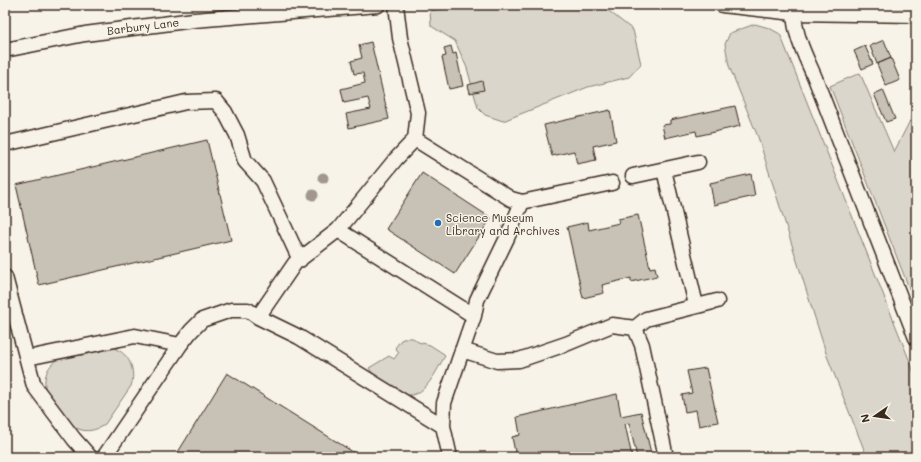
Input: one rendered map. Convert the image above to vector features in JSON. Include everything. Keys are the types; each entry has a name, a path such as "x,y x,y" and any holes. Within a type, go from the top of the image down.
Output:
{"street":[{"name":"Barbury Lane","path":"5,50 85,34 194,20 378,5"},
{"path":"258,317 295,263 338,230 395,160 415,139 418,113 400,38 396,5"},
{"path":"722,5 794,13 916,15"},
{"path":"794,13 796,28 802,49 815,78 916,338"},
{"path":"5,144 186,102 216,101 225,112 237,135 245,161 262,181 300,260"},
{"path":"415,139 511,199 522,202 612,183"},
{"path":"633,176 698,162"},
{"path":"664,170 696,305"},
{"path":"450,457 443,426 444,403 474,316 477,300 507,238 522,202"},
{"path":"338,230 474,316"},
{"path":"5,277 34,386 74,439 90,457"},
{"path":"462,350 497,361 519,360 566,344 612,325 635,328 646,318 717,301"},
{"path":"104,457 191,331 202,320 232,310 248,310 258,317 299,337 443,426"},
{"path":"635,328 642,345 666,457"},
{"path":"27,358 135,336 180,345"}],"shaded area":[{"path":"601,5 633,30 641,64 629,77 588,87 503,121 485,115 478,108 467,68 455,41 431,26 430,11 454,7"},
{"path":"755,24 769,28 780,34 916,377 916,457 867,457 827,356 758,137 729,66 725,44 730,33"},
{"path":"860,73 894,152 916,109 916,306 830,86"},
{"path":"413,338 418,342 430,345 445,356 434,376 424,388 418,393 411,395 404,394 376,376 369,368 389,356 394,359 399,352 395,348 401,340"},
{"path":"113,348 124,354 130,363 133,374 131,386 105,424 97,429 85,431 76,428 48,395 45,380 48,370 51,365 59,359"}],"building":[{"path":"884,40 891,58 877,64 870,46"},
{"path":"371,42 389,119 349,128 346,114 371,109 368,98 344,103 341,89 365,83 363,73 354,74 351,61 362,58 359,45"},
{"path":"451,46 453,54 456,53 463,86 449,89 442,57 446,56 444,48"},
{"path":"865,46 873,64 862,69 854,51"},
{"path":"891,58 900,80 886,86 877,64"},
{"path":"482,81 484,90 470,93 468,85"},
{"path":"883,90 895,119 886,122 874,94"},
{"path":"735,106 740,126 697,136 696,131 665,138 662,125 670,124 670,120"},
{"path":"610,110 616,141 593,146 596,160 577,164 574,151 552,156 544,125"},
{"path":"207,140 231,240 39,285 16,185"},
{"name":"Science Museum Library and Archives","path":"422,173 491,218 455,274 386,229"},
{"path":"751,174 755,196 714,205 710,183"},
{"path":"638,215 650,268 655,267 657,276 631,282 631,278 602,285 604,293 583,298 567,227 588,222 589,230 619,223 618,219"},
{"path":"706,368 718,422 699,426 696,410 685,412 682,395 692,393 687,371"},
{"path":"227,373 361,457 175,457"},
{"path":"617,394 621,416 641,412 652,457 637,457 629,423 625,424 632,457 516,457 512,437 520,435 517,417"}],"place":[{"name":"Science Museum Library and Archives","path":"438,223"}]}
